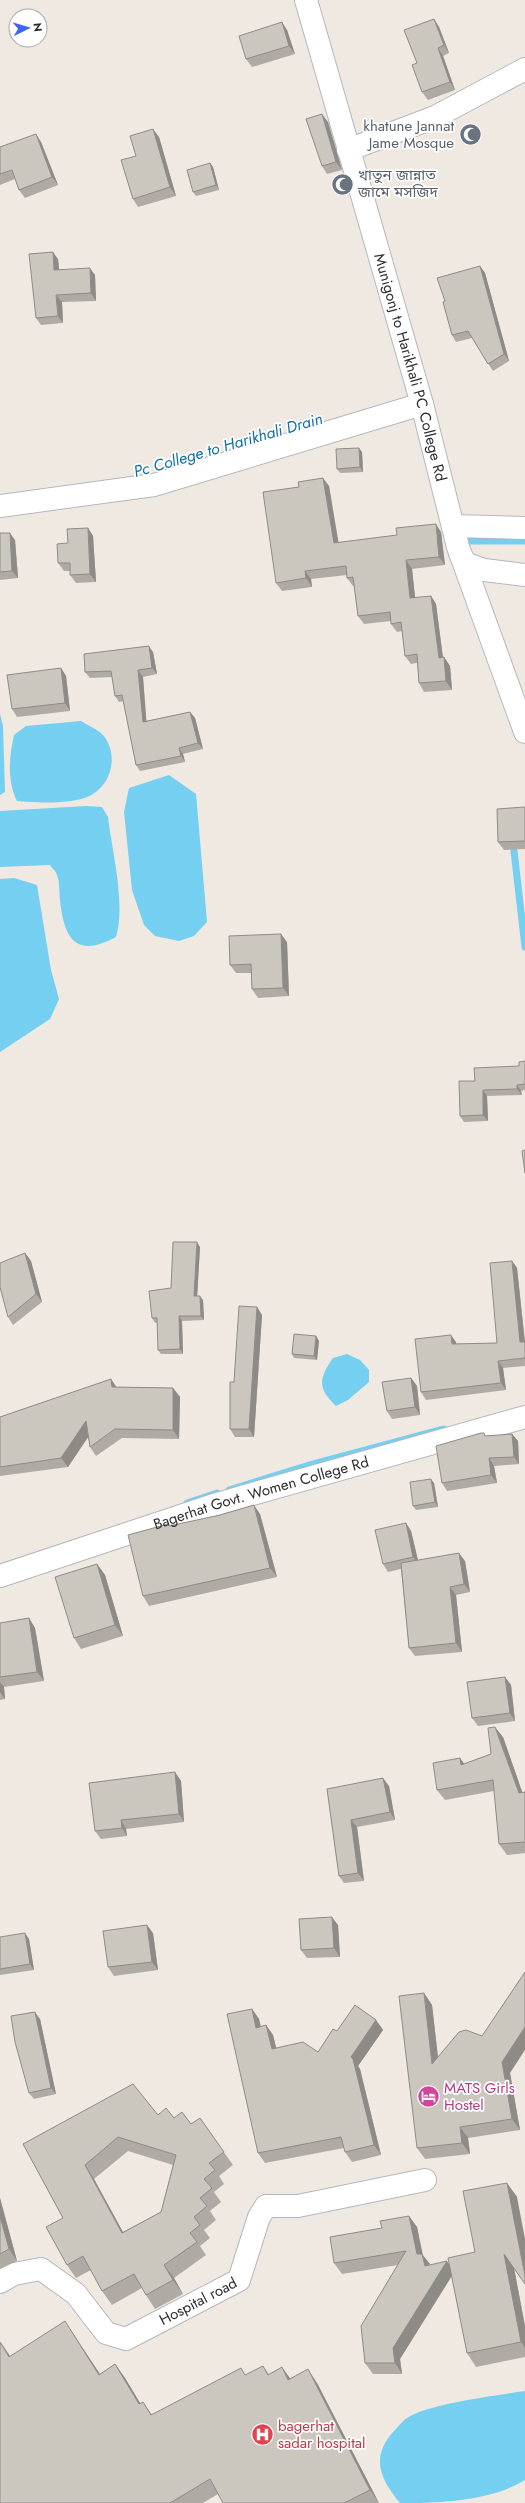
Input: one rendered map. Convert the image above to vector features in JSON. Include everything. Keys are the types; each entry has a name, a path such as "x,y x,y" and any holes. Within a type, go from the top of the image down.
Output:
{"street":[{"name":"Munigonj to Harikhali PC College Rd","path":"306,0 422,404 458,547 525,732"},
{"path":"348,150 435,117 525,70"},
{"path":"0,506 154,485 422,404"},
{"path":"453,526 525,528"},
{"path":"458,547 465,563 484,570 525,574"},
{"name":"Bagerhat Govt. Women College Rd","path":"0,1576 217,1504 525,1417"},
{"name":"Hospital road","path":"0,2282 14,2274 41,2269 76,2294 106,2333 126,2339 239,2280 259,2217 266,2206 298,2206 425,2180"}],"water":[{"path":"0,714 3,726 5,792 0,795"},
{"path":"81,721 102,734 108,742 111,751 111,769 102,786 96,792 87,797 72,801 17,801 10,777 11,752 14,735 26,726"},
{"path":"169,775 196,794 207,922 194,936 179,941 155,936 144,925 132,890 124,812 129,788"},
{"path":"86,806 102,807 108,817 120,909 116,937 91,946 81,945 74,941 69,934 62,913 58,878 56,872 50,865 0,867 0,811"},
{"path":"14,878 37,885 51,970 59,999 50,1019 0,1052 0,879"},
{"path":"347,1354 360,1360 369,1370 369,1382 348,1400 336,1406 330,1400 323,1388 323,1377 333,1358"},
{"path":"525,2391 525,2480 511,2487 481,2497 448,2501 400,2503 383,2477 380,2468 380,2459 382,2450 387,2441 403,2421 417,2413 446,2404"}],"building":[{"path":"434,19 444,45 438,48 450,82 422,92 412,65 417,63 404,30"},
{"path":"282,22 289,46 246,59 239,36"},
{"path":"322,114 336,162 322,166 306,119"},
{"path":"153,129 170,187 133,199 121,160 136,156 130,136"},
{"path":"36,134 52,177 19,190 12,170 0,174 0,147"},
{"path":"210,163 216,185 193,192 187,170"},
{"path":"53,252 54,270 90,268 91,293 56,295 58,316 36,318 29,254"},
{"path":"480,266 504,354 488,364 468,331 452,335 443,302 445,301 437,278"},
{"path":"359,448 360,467 337,469 336,449"},
{"path":"323,478 334,543 397,535 396,528 436,524 439,557 406,560 410,598 431,596 439,658 444,657 446,681 419,683 417,654 405,656 401,622 391,624 390,612 358,616 353,577 347,578 346,566 305,571 306,578 276,583 263,492 299,487 298,482"},
{"path":"88,528 90,574 70,575 70,563 58,563 57,544 68,543 67,529"},
{"path":"0,533 10,533 12,571 0,572"},
{"path":"149,646 152,668 138,670 143,722 190,712 198,743 179,748 181,756 136,765 122,695 115,696 111,671 85,672 84,654"},
{"path":"61,668 65,703 12,709 7,675"},
{"path":"525,807 525,841 498,842 497,809"},
{"path":"281,934 283,988 252,989 251,964 230,965 229,936"},
{"path":"525,1061 525,1084 517,1085 517,1089 483,1090 483,1115 460,1116 459,1081 475,1081 474,1068 519,1066 519,1062"},
{"path":"525,1150 525,1173 522,1151"},
{"path":"173,1242 197,1242 194,1296 200,1296 201,1316 179,1316 180,1349 158,1350 157,1318 152,1318 149,1291 171,1288"},
{"path":"25,1253 36,1294 8,1317 0,1287 0,1263"},
{"path":"512,1261 520,1342 525,1342 525,1358 498,1361 501,1383 421,1392 415,1339 451,1335 452,1344 497,1343 490,1263"},
{"path":"239,1306 257,1307 249,1429 230,1429 230,1382 234,1382"},
{"path":"294,1334 316,1336 314,1356 292,1354"},
{"path":"411,1378 415,1407 387,1411 382,1382"},
{"path":"111,1379 112,1387 173,1388 173,1430 115,1429 90,1447 86,1421 61,1458 0,1467 0,1417"},
{"path":"484,1433 485,1436 512,1434 514,1457 489,1458 491,1475 442,1483 436,1446"},
{"path":"431,1479 435,1502 413,1506 410,1482"},
{"path":"254,1505 270,1568 143,1596 128,1535 168,1524 169,1526 220,1515"},
{"path":"406,1523 413,1557 383,1564 375,1530"},
{"path":"459,1553 464,1584 450,1587 456,1643 409,1648 401,1563"},
{"path":"97,1564 115,1625 74,1638 55,1577"},
{"path":"29,1618 37,1672 0,1677 0,1623"},
{"path":"505,1677 510,1713 472,1718 467,1682"},
{"path":"495,1727 519,1793 525,1792 525,1842 499,1844 493,1780 437,1790 433,1763 460,1758 461,1765 491,1754 488,1728"},
{"path":"175,1772 179,1814 121,1820 122,1828 95,1831 89,1783"},
{"path":"383,1778 390,1812 351,1820 358,1873 339,1876 327,1789"},
{"path":"332,1917 334,1948 301,1950 299,1919"},
{"path":"147,1925 152,1962 108,1967 103,1931"},
{"path":"25,1933 30,1964 0,1969 0,1937"},
{"path":"525,1972 525,2027 502,2062 512,2119 460,2127 462,2143 417,2148 399,1996 424,1993 432,2064 459,2032 466,2030 482,2036"},
{"path":"355,2005 376,2020 351,2057 353,2059 374,2145 345,2152 341,2137 258,2153 227,2014 252,2009 256,2028 266,2025 272,2049 303,2042 318,2052 333,2029 337,2031"},
{"path":"35,2012 51,2088 29,2093 15,2042 11,2016"},
{"path":"133,2084 158,2115 166,2108 174,2118 182,2112 191,2124 200,2118 224,2152 209,2163 215,2170 204,2179 212,2188 200,2198 207,2206 194,2217 200,2225 190,2233 197,2242 164,2265 173,2280 146,2295 134,2274 102,2291 83,2256 67,2265 46,2227 63,2218 23,2144","holes":["118,2137 176,2155 161,2212 122,2233 85,2165"]},
{"path":"507,2183 525,2276 525,2284 504,2254 521,2342 467,2353 448,2258 475,2252 463,2191"},
{"path":"0,2216 9,2249 0,2254"},
{"path":"409,2216 417,2254 422,2254 425,2266 447,2261 393,2348 395,2363 365,2363 361,2326 406,2251 334,2263 330,2237 382,2228 380,2221"},
{"path":"65,2321 99,2375 115,2364 139,2404 143,2402 151,2415 241,2368 245,2375 263,2366 268,2375 282,2367 288,2380 308,2369 370,2490 344,2503 223,2503 210,2479 170,2503 0,2503 0,2342 9,2357"}],"waterway":[{"path":"463,541 525,541"},
{"path":"513,842 525,947"},
{"path":"229,1490 306,1466 444,1429"},
{"path":"187,1503 217,1493"}],"place":[{"name":"khatune Jannat Jame Mosque","path":"470,135"},
{"name":"খাতুন জান্নাত জামে মসজিদ","path":"342,184"},
{"name":"MATS Girls Hostel","path":"429,2097"},
{"name":"bagerhat sadar hospital","path":"262,2435"}],"water label":[{"name":"Pc College to Harikhali Drain","path":"228,445"}]}
